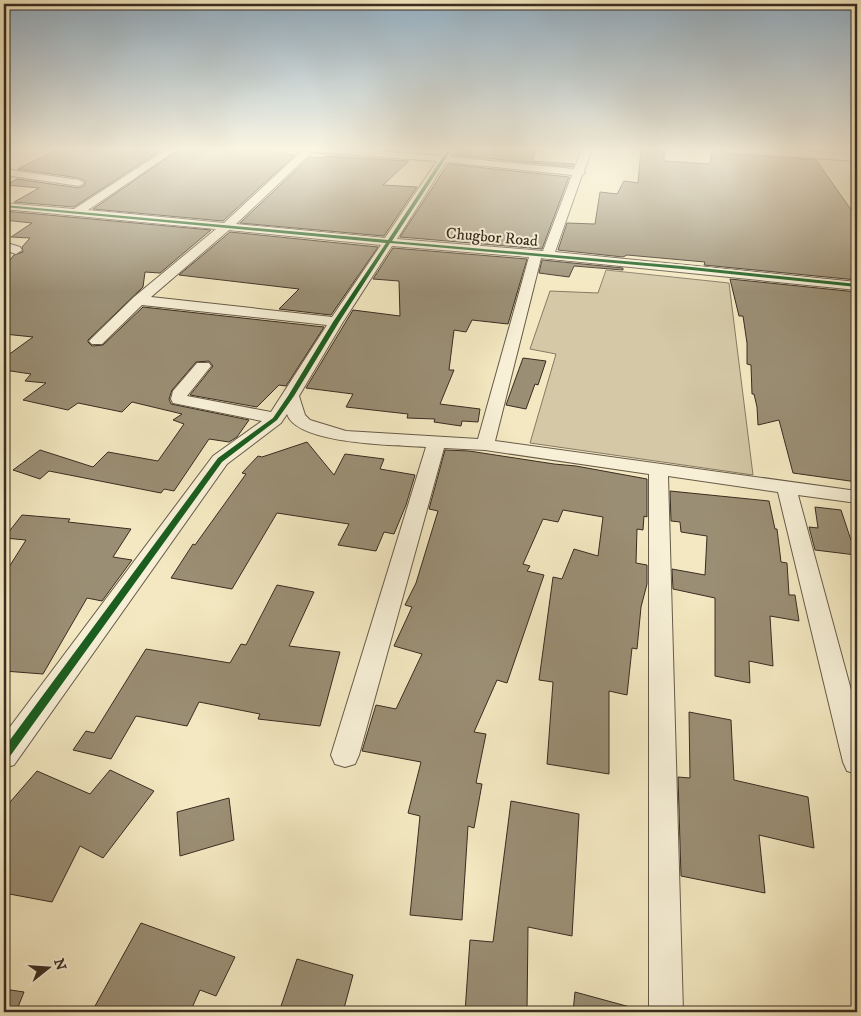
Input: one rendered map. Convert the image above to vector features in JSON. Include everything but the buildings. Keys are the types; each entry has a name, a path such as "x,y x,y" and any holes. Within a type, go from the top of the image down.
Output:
{"street":[{"path":"77,212 101,196"},
{"path":"97,341 139,300 227,226 259,196"},
{"path":"4,756 220,460 275,419 419,196"},
{"path":"485,445 542,254 569,196"},
{"name":"Chugbor Road","path":"4,206 766,275 857,286"},
{"path":"139,300 336,322"},
{"path":"203,366 179,395 179,398 275,419"},
{"path":"291,396 298,417 304,424 345,436 485,445 857,497"},
{"path":"345,755 437,441"},
{"path":"658,468 666,1012"},
{"path":"786,486 857,762"}],"shaded area":[{"path":"606,270 729,283 753,475 530,443 556,354 530,349 550,291 598,293"}],"cycle path":[{"path":"4,756 220,460 275,419 419,196"},
{"path":"4,206 682,267 857,286"}]}
